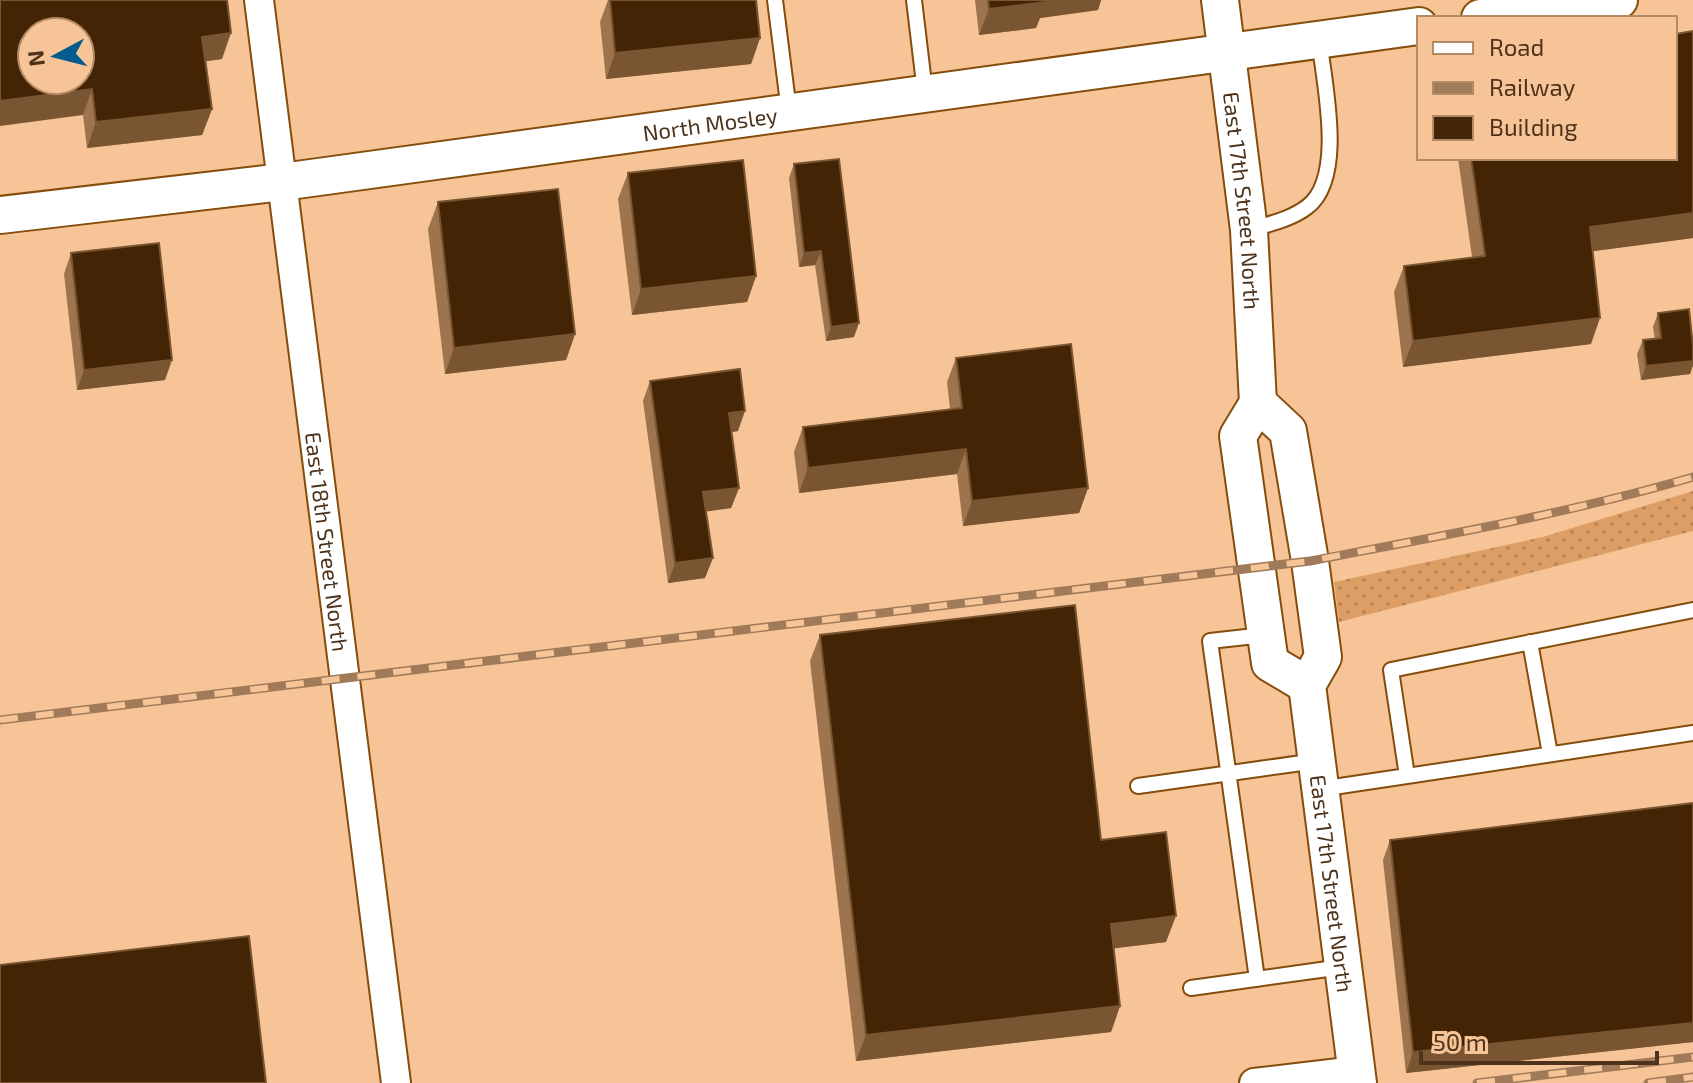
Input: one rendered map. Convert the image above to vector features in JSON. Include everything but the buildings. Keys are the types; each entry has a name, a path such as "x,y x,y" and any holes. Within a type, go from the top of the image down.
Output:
{"street":[{"name":"East 18th Street North","path":"259,0 396,1083"},
{"name":"East 17th Street North","path":"1220,0 1249,230 1258,403 1288,431 1323,657 1307,685 1357,1077"},
{"path":"1495,16 1619,0"},
{"name":"North Mosley","path":"0,215 282,182 1417,26"},
{"path":"1258,403 1238,436 1264,635 1270,663 1307,685"},
{"path":"1254,1083 1357,1077"}],"lane":[{"path":"775,0 789,111"},
{"path":"914,0 925,93"},
{"path":"1249,230 1282,220 1308,207 1325,185 1331,156 1319,39"},
{"path":"1407,776 1391,670 1693,610"},
{"path":"1257,979 1210,641 1264,635"},
{"path":"1530,642 1550,754"},
{"path":"1138,786 1228,774 1407,776 1693,733"},
{"path":"1191,988 1343,967"}],"shaded area":[{"path":"1693,491 1693,531 1339,622 1334,582 1543,537"}],"railway":[{"path":"0,720 1310,561 1550,513 1693,477"},
{"path":"1477,1083 1693,1057"},
{"path":"1648,1083 1693,1077"}]}
